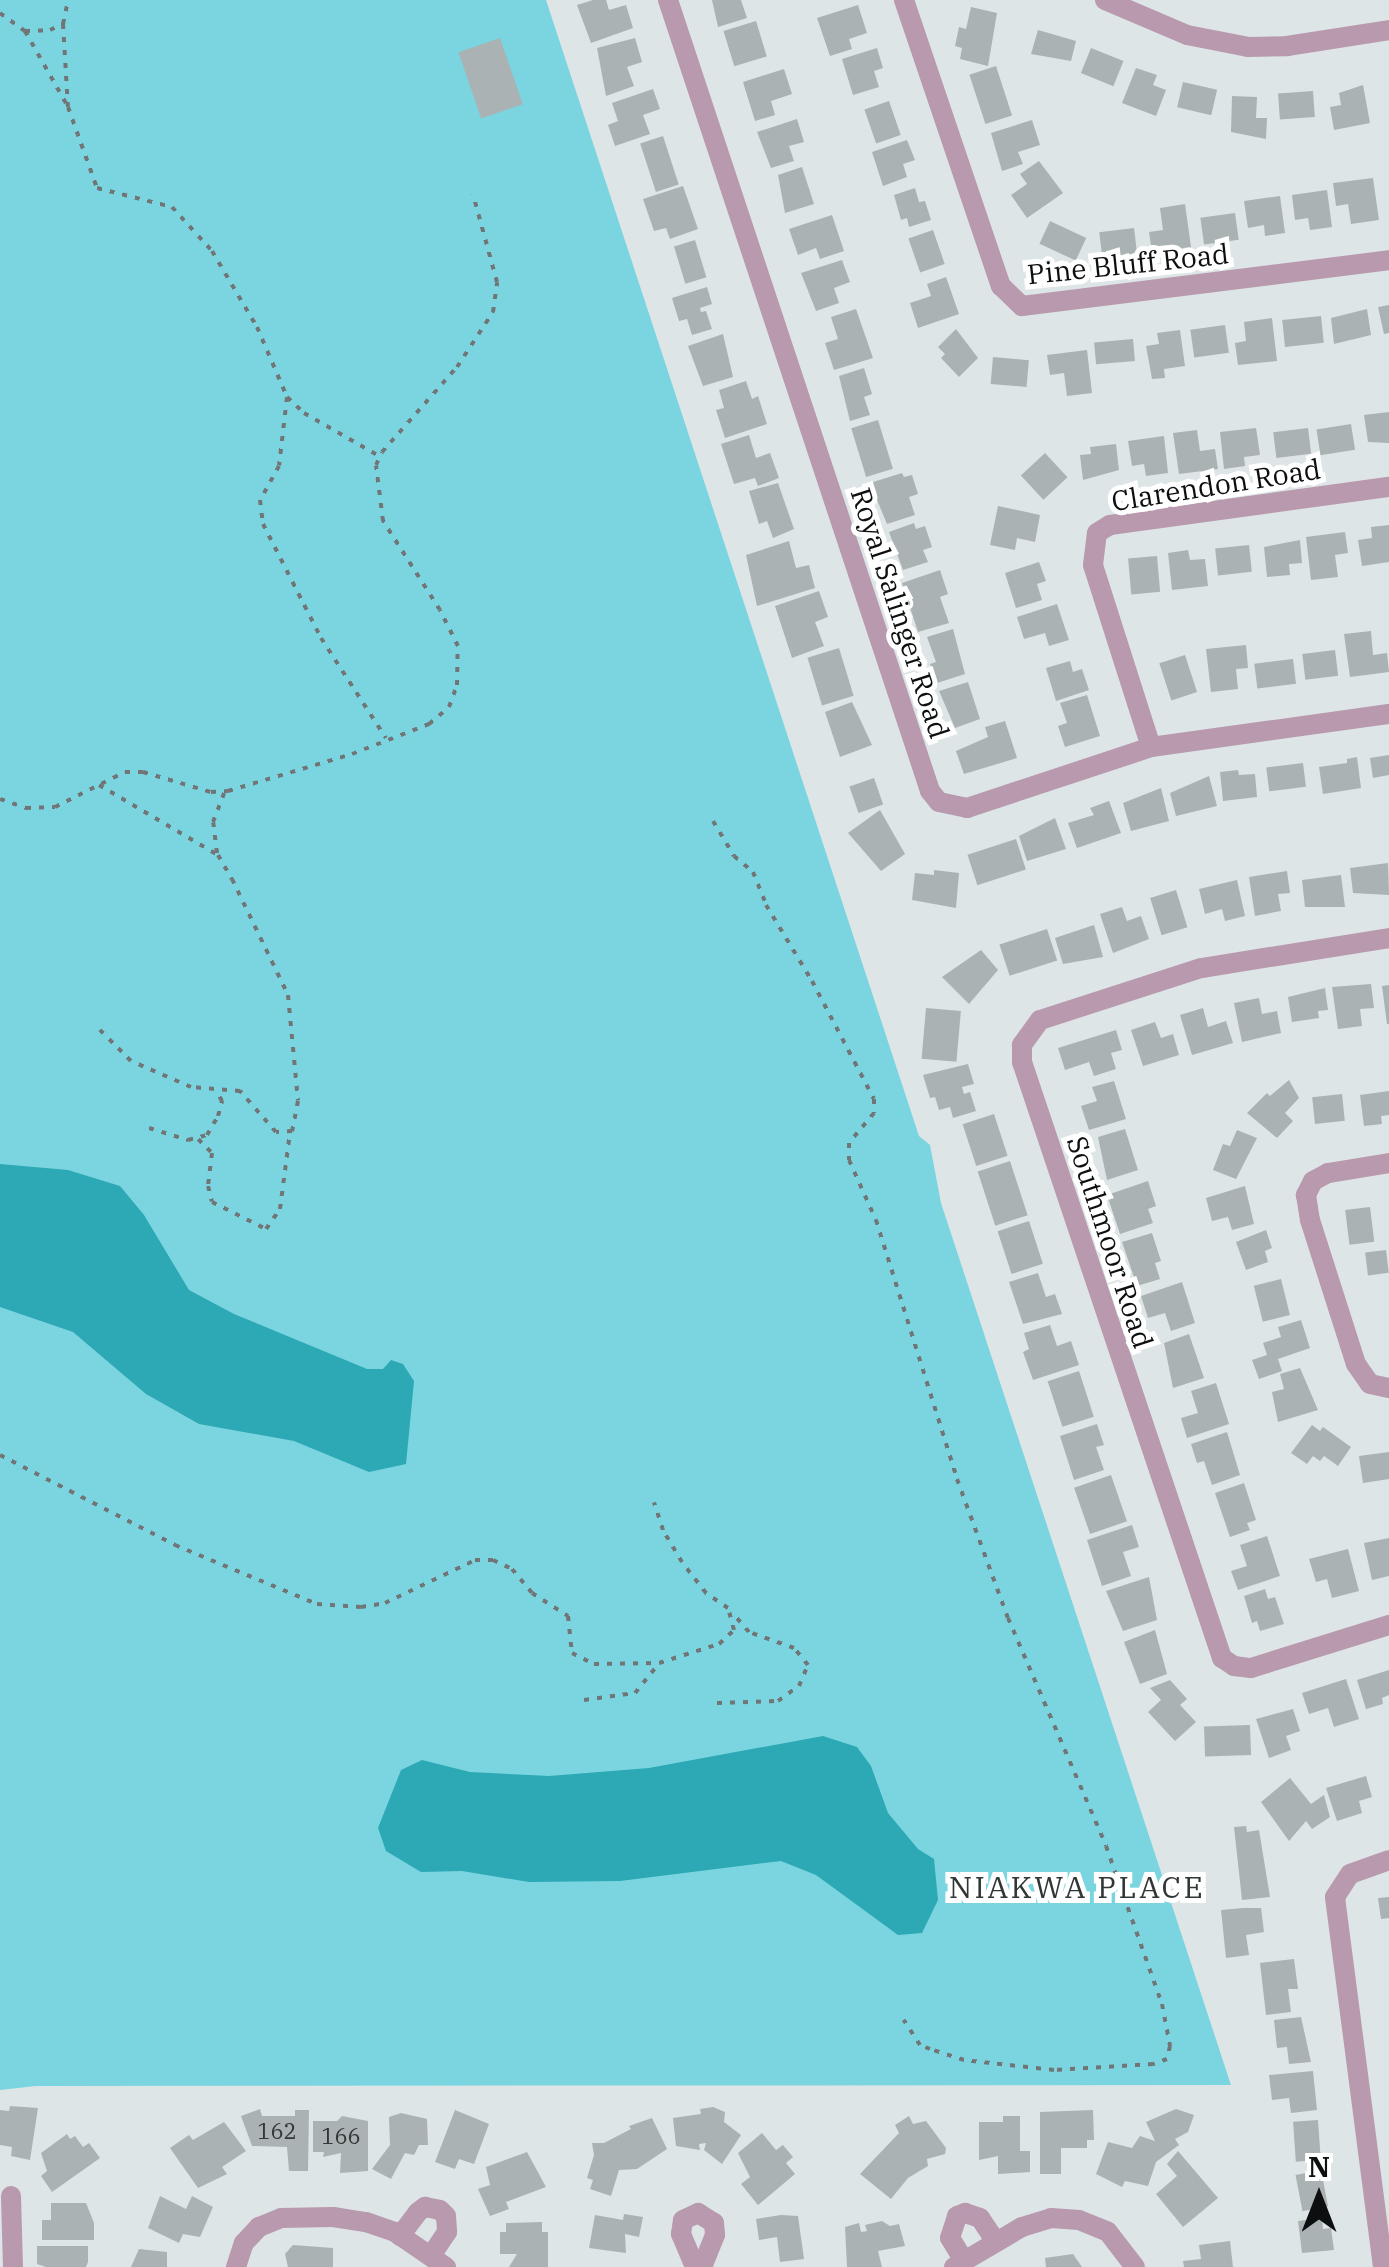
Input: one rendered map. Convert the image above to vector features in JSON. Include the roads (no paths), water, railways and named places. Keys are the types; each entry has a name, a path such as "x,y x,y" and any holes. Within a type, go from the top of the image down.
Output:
{"street":[{"name":"Royal Salinger Road","path":"668,0 930,790 939,802 967,808 1152,748 1255,729 1389,714"},
{"name":"Pine Bluff Road","path":"904,0 1001,286 1022,306 1389,260"},
{"path":"1106,0 1187,35 1231,45 1287,46 1389,30"},
{"name":"Clarendon Road","path":"1152,748 1093,565 1097,533 1110,525 1389,487"},
{"name":"Southmoor Road","path":"1389,938 1201,968 1040,1020 1022,1045 1022,1062 1222,1658 1234,1666 1250,1668 1389,1624"},
{"path":"1389,1163 1328,1172 1313,1181 1306,1195 1356,1364 1370,1384 1389,1388"},
{"path":"1383,2267 1335,1896 1350,1874 1389,1860"},
{"path":"10,2196 13,2267"},
{"path":"236,2267 244,2243 260,2227 281,2218 366,2222 400,2236 438,2261 447,2232 446,2216 440,2210 425,2207 400,2236"},
{"path":"695,2267 681,2234 683,2220 698,2213 714,2223 716,2235 702,2267"},
{"path":"996,2242 980,2218 965,2213 957,2216 950,2238 959,2264 996,2242 1051,2218 1080,2220 1108,2232 1135,2267"}],"district":[{"name":"NIAKWA PLACE","path":"1077,1887"}]}
